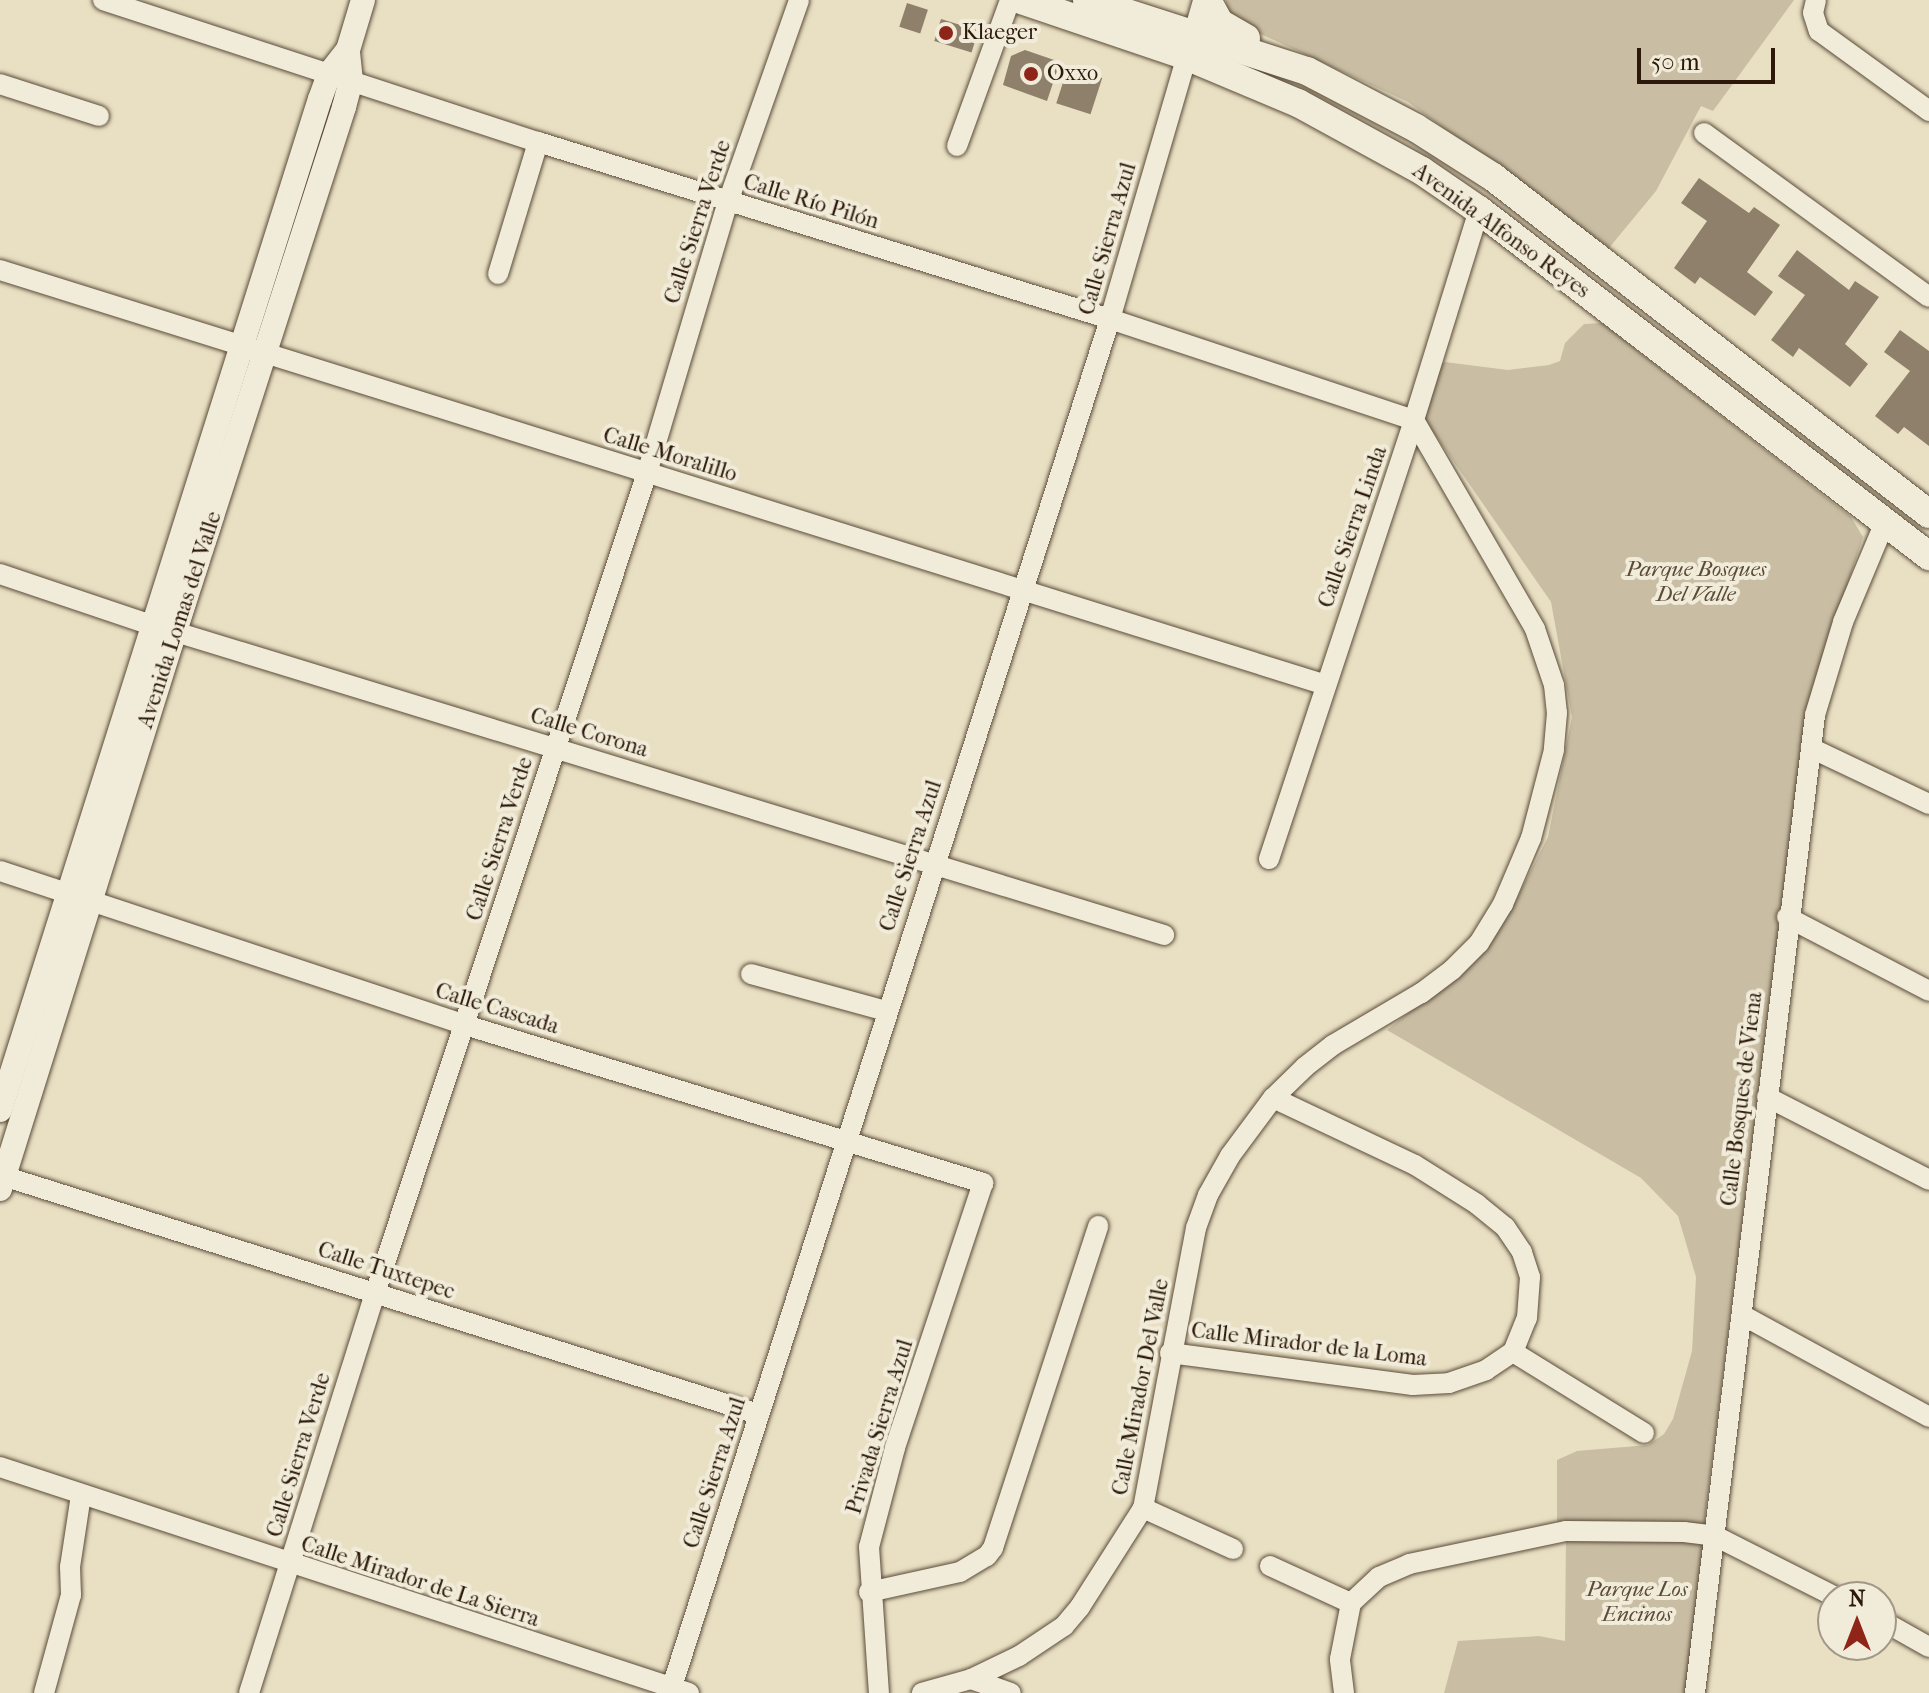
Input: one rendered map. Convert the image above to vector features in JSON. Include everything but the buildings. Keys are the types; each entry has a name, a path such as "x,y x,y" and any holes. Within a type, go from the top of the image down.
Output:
{"main road":[{"name":"Avenida Alfonso Reyes","path":"1021,0 1307,71 1416,128 1493,177 1929,514"},
{"name":"Avenida Alfonso Reyes","path":"1087,0 1190,44 1354,131 1479,210 1929,556"},
{"path":"1205,0 1220,23 1307,71"}],"street":[{"name":"Calle Río Pilón","path":"103,0 538,142 1110,319 1414,420"},
{"name":"Avenida Lomas del Valle","path":"0,1110 68,892 264,353 363,0"},
{"name":"Calle Sierra Verde","path":"249,1693 375,1293 647,473 728,202 799,0"},
{"path":"957,146 1010,0"},
{"name":"Calle Sierra Azul","path":"677,1692 758,1414 1110,319 1205,0"},
{"path":"1816,0 1813,13 1819,31 1929,111"},
{"name":"Avenida Lomas del Valle","path":"1,1180 92,900 239,346 340,78"},
{"path":"0,84 99,116"},
{"path":"1704,133 1929,297"},
{"path":"498,274 538,142"},
{"name":"Calle Sierra Linda","path":"1269,859 1414,420 1479,210"},
{"name":"Calle Moralillo","path":"0,270 1326,685"},
{"path":"1414,420 1535,629 1554,685 1557,713 1554,750 1520,867 1479,943 1452,970 1421,993 1333,1045 1273,1098 1415,1165 1477,1204 1505,1227 1522,1252 1530,1277 1527,1318 1513,1352 1644,1433"},
{"name":"Calle Bosques de Viena","path":"1695,1693 1744,1316 1787,917 1819,697 1843,622 1885,522"},
{"name":"Calle Corona","path":"0,574 164,628 1164,935"},
{"path":"1811,748 1929,804"},
{"name":"Calle Cascada","path":"0,871 465,1025 983,1183"},
{"path":"1787,917 1929,991"},
{"path":"751,974 886,1011"},
{"path":"1767,1097 1929,1180"},
{"name":"Calle Mirador Del Valle","path":"971,1679 1019,1656 1064,1626 1080,1607 1143,1508 1196,1228 1208,1195 1230,1156 1273,1098"},
{"name":"Calle Tuxtepec","path":"1,1180 375,1293 758,1414"},
{"name":"Privada Sierra Azul","path":"879,1693 869,1592 869,1547 878,1504 983,1183"},
{"path":"869,1592 960,1572 987,1556 993,1548 1098,1226"},
{"path":"1744,1316 1929,1417"},
{"name":"Calle Mirador de la Loma","path":"1170,1353 1413,1385 1449,1383 1486,1370 1513,1352"},
{"name":"Calle Mirador de La Sierra","path":"0,1467 677,1692"},
{"path":"44,1693 71,1595 72,1540 81,1495"},
{"path":"1143,1508 1233,1549"},
{"path":"1344,1693 1340,1659 1351,1603 1393,1569 1566,1531 1684,1532 1715,1536 1817,1587"},
{"path":"1270,1566 1351,1603"},
{"path":"1897,1629 1929,1647"},
{"path":"922,1693 971,1679 1011,1693"}],"green space":[{"path":"1226,0 1794,0 1713,111 1701,106 1656,191 1609,248 1408,102 1237,23 1228,13"},
{"name":"Parque Bosques Del Valle","path":"1602,323 1851,517 1863,537 1811,697 1791,830 1704,1526 1558,1524 1557,1520 1557,1460 1577,1451 1648,1445 1664,1434 1673,1419 1692,1351 1696,1277 1678,1216 1641,1178 1387,1030 1467,966 1515,902 1548,837 1572,717 1551,602 1420,413 1429,368 1445,362 1508,370 1549,365 1560,361 1565,343 1584,324"},
{"name":"Parque Los Encinos","path":"1566,1531 1715,1536 1699,1693 1444,1693 1458,1641 1539,1636 1565,1641"}],"place":[{"name":"Klaeger","path":"946,33"},
{"name":"Oxxo","path":"1031,74"}]}
